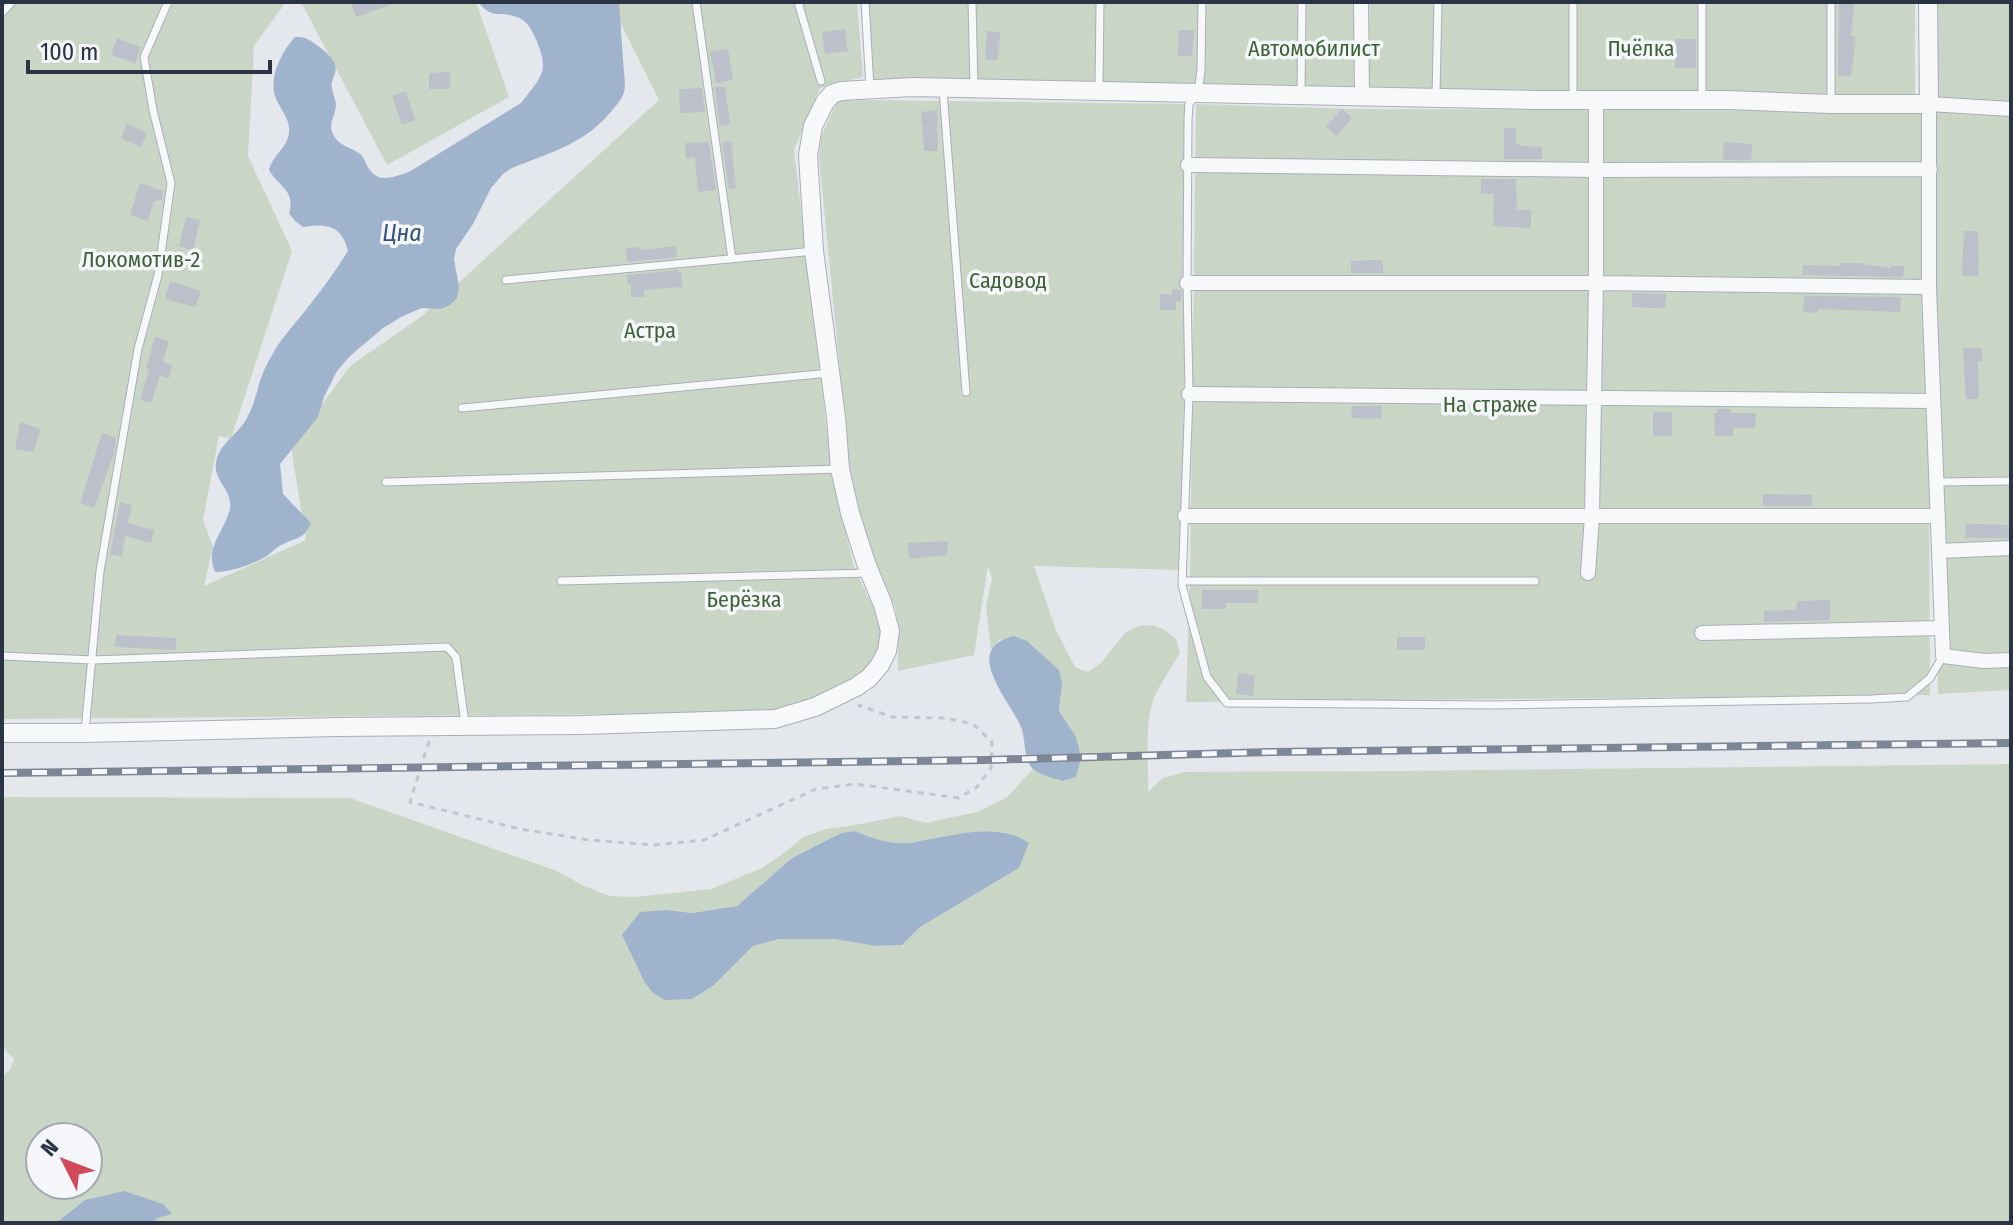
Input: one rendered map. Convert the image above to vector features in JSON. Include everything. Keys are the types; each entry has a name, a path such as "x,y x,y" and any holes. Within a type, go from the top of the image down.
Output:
{"street":[{"path":"1361,2 1362,96"},
{"path":"1928,2 1929,287 1943,656 1984,661 2011,660"},
{"path":"2,733 432,728 775,719 836,698 869,678 887,651 890,631 850,513 840,469 814,251 808,155 813,126 825,102 832,94 848,89 1702,100 1929,104 2011,109"},
{"path":"1588,573 1592,516 1596,283 1596,101"},
{"path":"1188,165 1597,170 1930,169"},
{"path":"1187,283 1929,287"},
{"path":"1189,394 1933,401"},
{"path":"1185,516 1938,516"},
{"path":"1939,551 2011,548"},
{"path":"1702,633 1942,628"}],"lane":[{"path":"2,13 12,2"},
{"path":"85,733 100,571 138,349 158,275 171,183 144,57 168,2"},
{"path":"696,2 732,259"},
{"path":"798,2 821,81"},
{"path":"865,2 870,88"},
{"path":"972,2 975,89"},
{"path":"1099,90 1100,2"},
{"path":"1202,2 1201,70 1198,93 1189,104 1189,394 1182,581 1207,677 1227,703 1489,705 1883,699 1907,697 1930,678 1943,656"},
{"path":"1301,95 1302,2"},
{"path":"1436,97 1438,2"},
{"path":"1573,2 1573,100"},
{"path":"1702,2 1702,100"},
{"path":"1831,2 1831,104"},
{"path":"943,88 966,392"},
{"path":"506,280 814,251"},
{"path":"462,408 830,373"},
{"path":"386,482 840,469"},
{"path":"1937,482 2011,481"},
{"path":"561,581 870,573"},
{"path":"1182,581 1535,581"},
{"path":"2,656 93,660 447,647 456,657 465,726"}],"path":[{"path":"432,728 410,802 520,829 589,840 654,845 704,840 816,789 855,784 959,798 977,787 991,768 992,742 973,724 946,718 892,717 836,698"}],"green space":[{"path":"2,2 286,2 254,46 248,156 292,251 231,439 219,436 203,520 213,547 204,586 306,540 291,447 350,366 422,316 659,100 610,2 857,2 863,77 820,88 794,150 832,474 854,567 884,630 866,677 770,713 2,719"},
{"path":"301,2 476,2 509,97 387,165"},
{"name":"Автомобилист","path":"863,2 1362,2 1361,96 867,85"},
{"name":"Пчёлка","path":"1370,2 1915,2 1915,95 1367,94"},
{"path":"1930,2 2011,2 2011,690 1938,694 1934,112"},
{"name":"Садовод","path":"837,101 1187,104 1182,570 1034,566 1056,630 1075,667 1088,672 1100,664 1126,632 1139,626 1152,625 1176,639 1180,653 1157,691 1150,714 1148,792 1163,778 1184,772 2011,764 2011,1223 152,1223 171,1214 91,1201 104,1201 104,1121 24,1121 24,1201 84,1201 56,1223 8,1223 2,1219 2,1076 10,1070 14,1059 2,1047 2,797 350,798 557,871 609,896 635,897 711,889 762,868 803,837 826,829 901,816 925,823 977,812 1007,797 1033,769 1062,781 1075,735 1059,711 1062,683 1000,639 991,649 986,606 992,579 988,566 974,655 898,671 895,607 854,515 819,157 821,137","holes":["854,831 878,841 904,844 961,834 1003,832 1019,868 920,927 902,945 876,946 834,939 779,939 753,946 714,985 667,910 692,913 737,906 792,858 841,833"]},
{"name":"На страже","path":"1196,104 1352,109 1927,111 1930,695 1186,702"}],"water":[{"name":"Цна","path":"478,2 619,2 623,95 592,130 568,145 512,168 491,188 456,249 454,259 459,287 457,298 450,305 441,309 422,308 403,316 383,328 337,371 318,417 280,464 283,494 311,523 305,533 254,562 234,570 215,572 212,555 230,508 226,491 217,475 218,456 247,418 263,374 278,345 348,251 342,236 332,228 319,225 303,227 295,221 289,213 288,194 269,170 289,131 274,88 275,72 281,57 297,37 310,41 330,57 336,67 332,85 336,106 331,125 334,136 361,155 378,177 393,177 409,172 521,103 539,78 542,56 527,24 511,15 488,11"},
{"path":"1014,636 1027,641 1059,670 1062,683 1059,711 1075,735 1079,748 1080,762 1076,777 1062,781 1039,773 1030,765 1021,727 993,676 990,663 991,652 998,642"},
{"path":"854,831 895,843 992,832 1005,833 1029,843 1019,868 920,927 902,945 876,946 834,939 779,939 753,946 714,985 692,999 665,1000 653,993 645,983 622,935 640,912 667,910 692,913 737,906 792,858 841,833"},
{"path":"124,1191 163,1204 172,1214 157,1218 152,1223 56,1223 84,1201 104,1201 104,1196"}],"building":[{"path":"351,2 393,2 393,4 356,17"},
{"path":"1839,2 1854,2 1851,36 1856,37 1851,76 1838,76"},
{"path":"845,29 848,51 825,54 822,32"},
{"path":"1179,30 1194,30 1192,56 1178,56"},
{"path":"987,31 1000,32 998,60 985,60"},
{"path":"117,38 141,47 135,63 111,55"},
{"path":"1675,39 1696,39 1696,68 1675,68"},
{"path":"728,49 733,80 716,83 710,52"},
{"path":"450,72 450,89 429,89 429,73"},
{"path":"715,87 725,87 730,124 720,126"},
{"path":"702,88 705,112 680,113 679,89"},
{"path":"406,91 415,120 402,125 392,96"},
{"path":"1342,109 1352,118 1336,136 1326,127"},
{"path":"937,110 938,151 924,151 921,112"},
{"path":"127,124 147,133 141,147 121,138"},
{"path":"1504,128 1516,128 1516,144 1519,146 1542,147 1542,159 1504,159"},
{"path":"731,141 736,188 729,189 722,142"},
{"path":"709,142 716,190 698,192 695,157 686,158 685,143"},
{"path":"1724,142 1752,144 1751,160 1723,160"},
{"path":"1481,179 1516,179 1517,210 1531,210 1531,228 1493,226 1494,194 1481,194"},
{"path":"140,183 163,191 162,200 154,201 148,221 130,215"},
{"path":"186,217 200,220 193,251 179,246"},
{"path":"1964,231 1978,231 1979,276 1962,276"},
{"path":"676,246 677,257 627,262 626,248 640,247 641,250"},
{"path":"1383,260 1383,273 1351,273 1351,261"},
{"path":"1841,263 1890,268 1904,266 1903,277 1802,275 1803,265 1841,266"},
{"path":"681,272 682,287 644,290 644,297 631,297 627,275"},
{"path":"170,281 201,291 195,307 165,299"},
{"path":"1172,289 1181,290 1181,301 1176,301 1176,310 1160,310 1160,294 1172,294"},
{"path":"1632,293 1666,294 1665,308 1632,307"},
{"path":"1804,296 1901,297 1900,312 1818,309 1818,313 1803,312"},
{"path":"155,337 169,341 163,362 172,365 169,378 160,376 151,403 140,400"},
{"path":"1963,348 1982,348 1982,361 1978,361 1979,399 1966,399"},
{"path":"1352,406 1382,406 1381,419 1351,418"},
{"path":"1717,409 1731,409 1731,413 1756,413 1755,428 1733,428 1733,436 1715,436 1714,413"},
{"path":"1653,412 1672,412 1672,436 1653,436"},
{"path":"20,422 41,429 33,452 15,449"},
{"path":"102,433 116,438 114,454 94,508 80,503"},
{"path":"1763,494 1812,495 1812,506 1763,506"},
{"path":"120,502 132,505 128,523 154,530 151,543 125,536 122,555 119,556 110,554"},
{"path":"1966,524 2011,525 2011,538 1965,538"},
{"path":"948,541 947,555 909,559 908,543"},
{"path":"1202,590 1258,590 1258,603 1226,603 1226,609 1202,609"},
{"path":"1830,600 1830,620 1764,622 1764,611 1796,610 1797,601"},
{"path":"116,635 176,638 176,650 115,647"},
{"path":"1397,637 1425,637 1425,650 1397,650"},
{"path":"1238,673 1255,675 1253,696 1236,694"}],"railway":[{"path":"2,773 2011,743"}],"park label":[{"name":"Локомотив-2","path":"141,259"},
{"name":"Астра","path":"650,330"},
{"name":"Берёзка","path":"744,599"}]}
